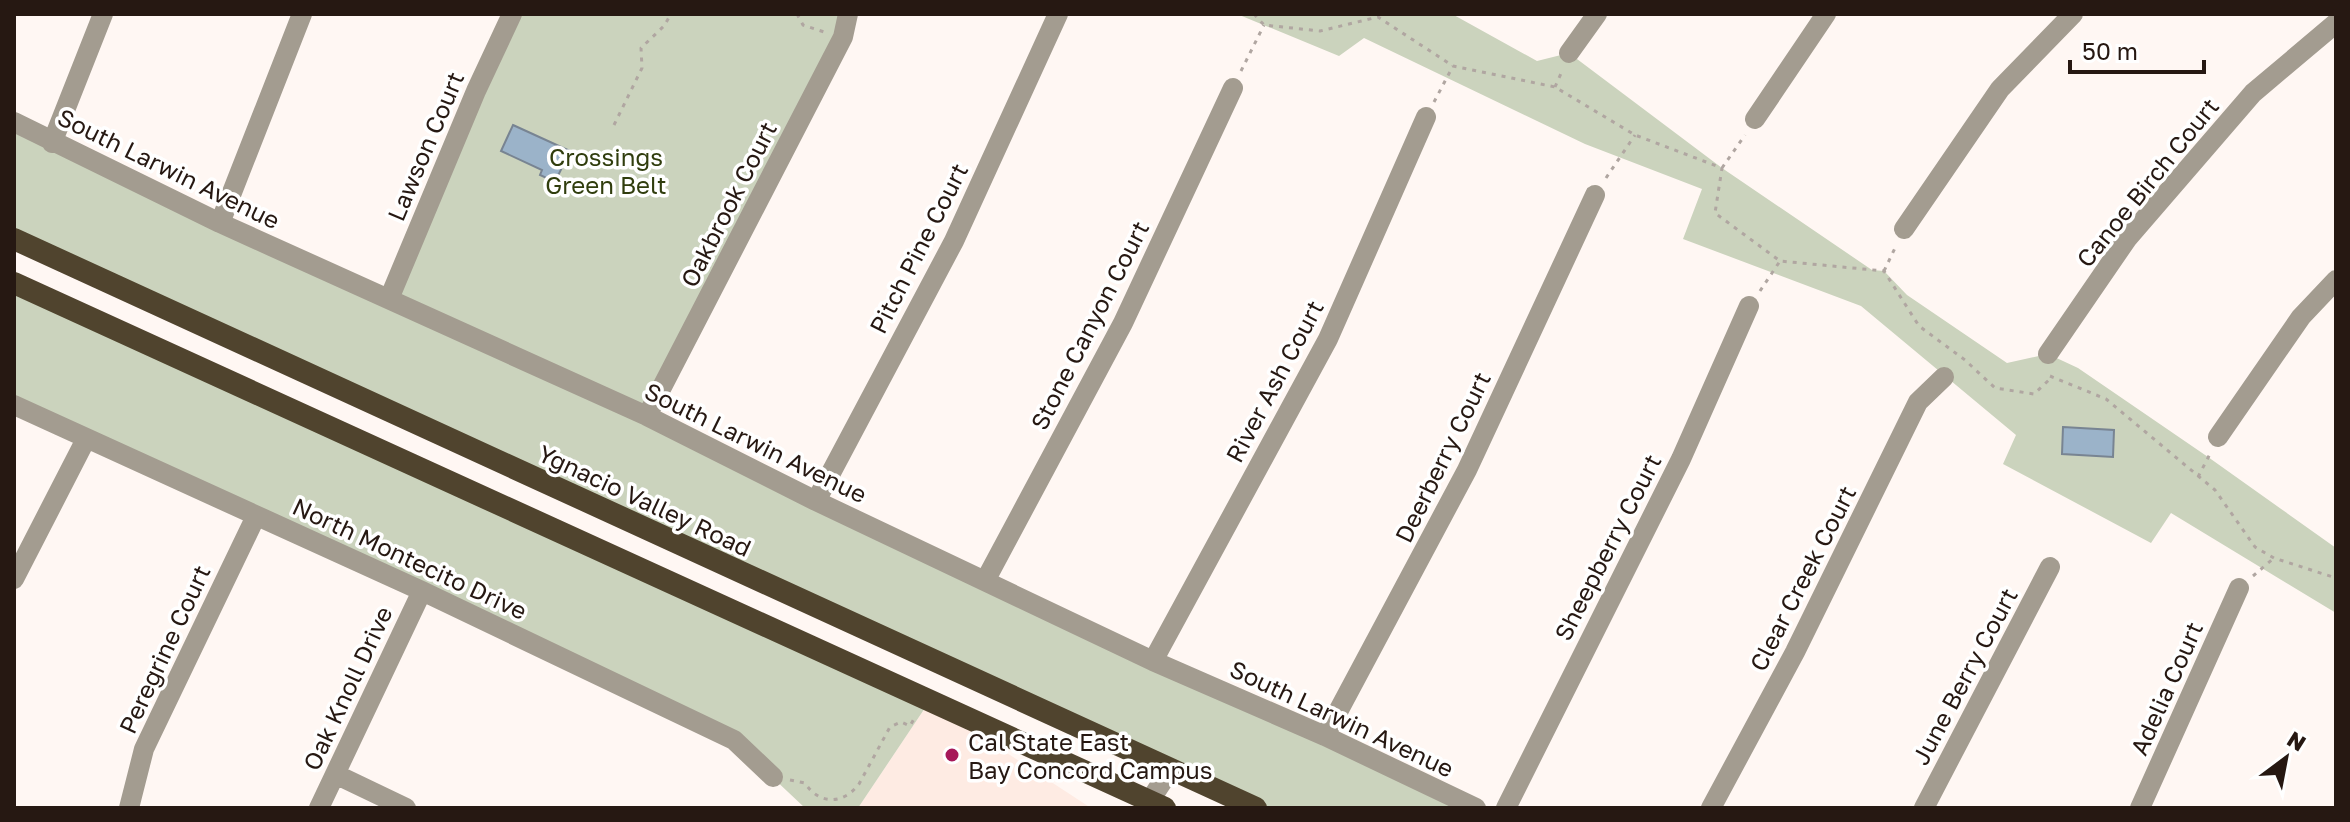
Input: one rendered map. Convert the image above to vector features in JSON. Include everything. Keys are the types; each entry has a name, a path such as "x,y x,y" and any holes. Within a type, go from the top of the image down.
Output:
{"highway":[{"name":"Ygnacio Valley Road","path":"14,239 1256,808"},
{"path":"14,283 1156,806"}],"street":[{"path":"52,143 103,14"},
{"path":"220,223 302,14"},
{"name":"Lawson Court","path":"389,299 476,91 512,14"},
{"name":"Oakbrook Court","path":"647,416 843,37 848,14"},
{"name":"Pitch Pine Court","path":"816,501 954,241 1058,14"},
{"path":"1569,53 1597,14"},
{"path":"1755,119 1826,14"},
{"path":"1904,229 2000,89 2073,14"},
{"name":"Canoe Birch Court","path":"2048,354 2127,239 2253,93 2336,23"},
{"name":"Stone Canyon Court","path":"985,581 1123,323 1233,88"},
{"name":"River Ash Court","path":"1153,661 1328,339 1426,117"},
{"name":"South Larwin Avenue","path":"14,122 220,223 647,416 816,501 1153,661 1325,736 1476,808"},
{"name":"Deerberry Court","path":"1325,736 1467,470 1595,195"},
{"path":"2218,437 2301,317 2336,280"},
{"name":"Sheepberry Court","path":"1506,808 1681,459 1749,306"},
{"name":"Clear Creek Court","path":"1711,808 1795,652 1918,402 1944,377"},
{"name":"North Montecito Drive","path":"14,405 422,591 734,740 773,777"},
{"path":"14,579 86,439"},
{"name":"Peregrine Court","path":"129,808 144,749 256,516"},
{"name":"June Berry Court","path":"1924,808 2050,567"},
{"name":"Adelia Court","path":"2140,808 2239,588"},
{"name":"Oak Knoll Drive","path":"319,808 422,591"},
{"path":"1156,806 1170,770"},
{"path":"335,774 406,808"}],"path":[{"path":"614,125 642,68 641,48 664,26 671,14"},
{"path":"797,14 803,25 843,37"},
{"path":"1254,14 1264,25 1320,31 1379,16 1453,66 1555,87 1635,135 1722,168"},
{"path":"1233,88 1264,25"},
{"path":"1426,117 1453,66"},
{"path":"1755,119 1722,168 1715,213 1780,261 1884,271"},
{"path":"1595,195 1635,135"},
{"path":"1884,271 1904,229"},
{"path":"1749,306 1780,261"},
{"path":"1884,271 1919,326 1965,360 1995,388 2034,394 2051,378"},
{"path":"2048,354 2051,378"},
{"path":"2051,378 2106,399 2215,490 2255,547 2274,558 2336,578"},
{"path":"2198,477 2218,437"},
{"path":"2239,588 2274,558"},
{"path":"773,777 805,783 812,794 828,801 842,798 859,784 890,727 901,722 910,726 923,699"}],"shaded area":[{"name":"Cal State East Bay Concord Campus","path":"929,702 1091,808 858,808"}],"green space":[{"name":"Crossings Green Belt","path":"512,14 848,14 648,416 1476,808 1256,808 14,239 14,122 389,299"},
{"path":"1237,14 1452,14 1537,61 1569,53 1722,168 1872,270 1884,271 1907,295 2007,363 2048,354 2078,368 2336,548 2336,613 2171,513 2151,543 2003,464 2016,435 1861,306 1683,239 1702,189 1585,144 1364,38 1339,56"},
{"path":"14,283 929,702 858,808 805,808 733,740 14,405"}],"water":[{"path":"513,125 570,151 555,182 540,175 542,170 501,151"},
{"path":"2063,427 2114,430 2113,457 2062,454"}],"place":[{"name":"Cal State East Bay Concord Campus","path":"952,755"}]}
